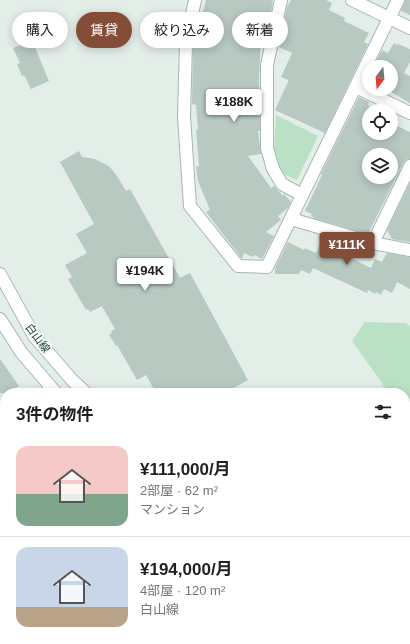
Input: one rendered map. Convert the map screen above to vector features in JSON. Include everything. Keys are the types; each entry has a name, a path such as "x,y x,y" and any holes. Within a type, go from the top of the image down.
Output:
{"street":[{"path":"195,0 186,43 184,116 190,206 238,266 267,267 398,0"},
{"path":"281,0 267,65 267,148 272,169 282,184 302,195"},
{"path":"352,0 410,28"},
{"path":"356,87 410,112"},
{"path":"373,243 410,166"},
{"path":"291,219 373,243 410,250"},
{"name":"白山線","path":"0,274 34,336 81,388"},
{"name":"白山線","path":"0,319 21,352 52,388"}],"green space":[{"path":"276,115 318,136 297,180 281,173 274,151"},
{"path":"365,322 406,323 410,326 410,388 385,388 352,341"}],"building":[{"path":"206,0 273,1 271,12 232,12 232,48 260,48 259,78 260,131 258,131 261,154 248,156 271,188 274,186 291,202 288,208 278,216 281,220 266,232 274,236 262,259 254,255 253,257 244,253 242,259 206,212 210,210 198,181 196,167 199,166 196,130 198,129 196,105 192,104 193,48 224,48 224,12 203,12"},
{"path":"291,0 326,0 332,3 329,10 345,18 344,21 369,33 364,42 368,44 325,133 275,110 288,82 288,80 281,77 292,53 281,48 288,48 287,7"},
{"path":"405,0 410,0 410,15 401,11"},
{"path":"394,43 410,49 410,62 404,73 410,76 410,103 398,96 398,60 377,60 382,50 388,53"},
{"path":"13,48 35,48 49,81 31,89 24,75 22,76 17,64 20,63"},
{"path":"359,97 369,102 368,104 362,104 362,140 398,140 398,126 410,132 410,159 403,163 398,173 398,148 362,148 362,184 393,184 368,234 316,219 311,216 312,214 305,211 322,175 321,174"},
{"path":"79,151 82,157 95,159 109,166 126,191 130,189 180,278 190,273 248,380 233,388 153,388 146,375 137,380 117,345 116,346 109,335 112,333 111,331 115,329 102,306 90,312 88,309 86,310 68,279 72,277 65,265 87,253 76,234 94,224 60,162"},
{"path":"410,183 410,242 392,239 387,230"},
{"path":"324,237 355,246 349,257 371,268 375,259 382,262 387,253 410,257 410,289 397,282 392,293 384,289 381,295 376,292 375,294 368,290 367,293 313,268 310,274 301,270 299,274 275,274 275,268 288,242 304,250 305,248 316,253"},
{"path":"0,359 19,386 16,388 0,388"}]}
